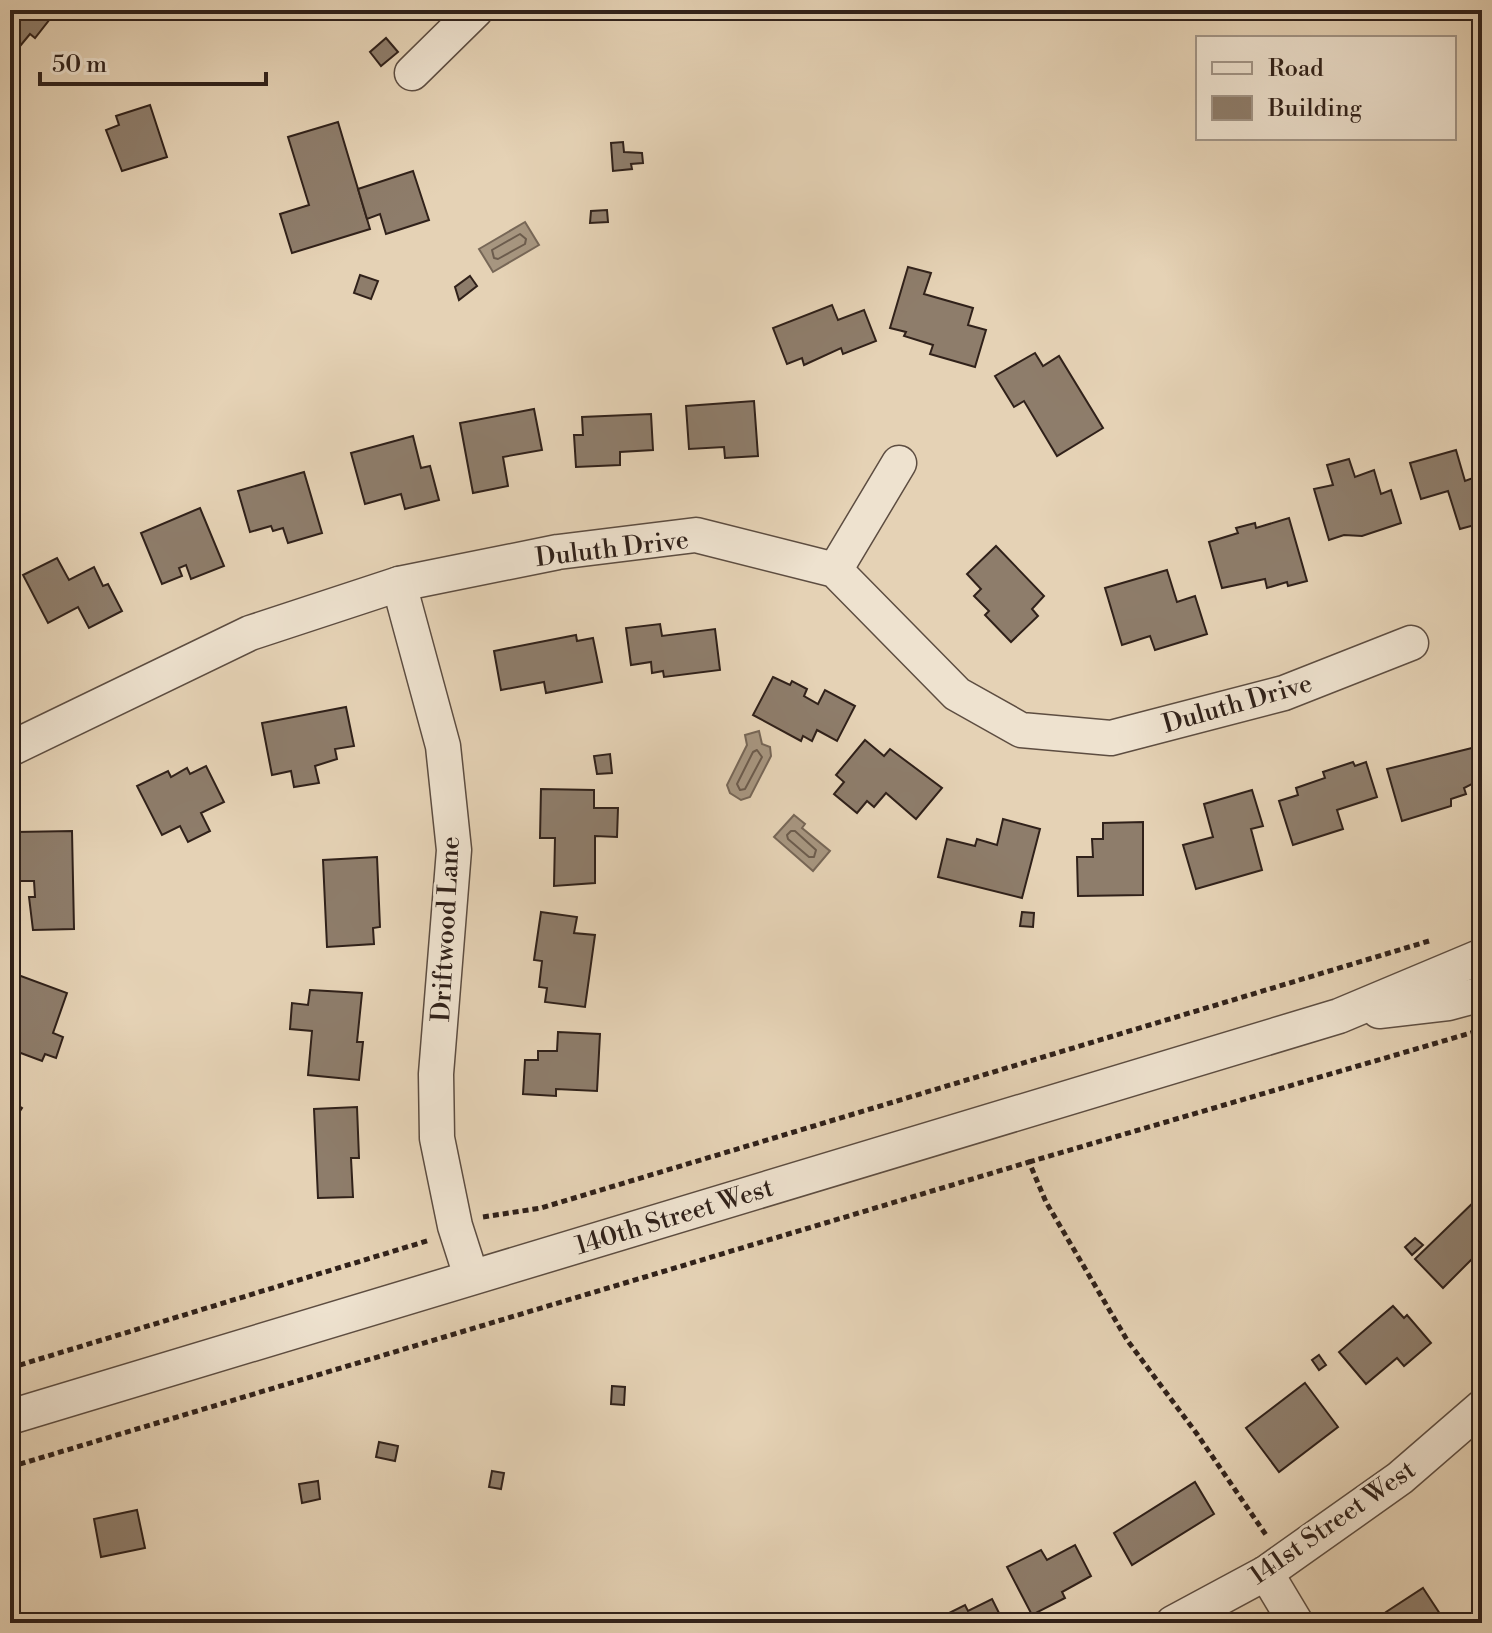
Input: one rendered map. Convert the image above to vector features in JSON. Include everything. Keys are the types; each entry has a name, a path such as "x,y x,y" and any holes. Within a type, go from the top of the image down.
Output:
{"street":[{"path":"412,73 476,10"},
{"path":"835,570 899,463"},
{"name":"Duluth Drive","path":"10,749 250,633 399,584 558,552 696,535 835,570 957,694 1021,730 1111,738 1284,693 1411,643"},
{"name":"Driftwood Lane","path":"399,584 443,746 454,850 436,1074 437,1138 455,1226 471,1276"},
{"name":"140th Street West","path":"10,1417 1339,1016 1482,956"},
{"name":"140th Street West","path":"1339,1016 1448,1003 1482,994"},
{"name":"141st Street West","path":"1173,1623 1275,1567 1400,1478 1482,1407"},
{"path":"1275,1567 1296,1623"}],"path":[{"path":"10,1368 425,1243 455,1226 489,1215 541,1208 1439,938"},
{"path":"10,1467 1482,1030"},
{"path":"1029,1162 1046,1202 1127,1340 1197,1434 1275,1567"}],"water":[{"path":"525,222 539,245 493,272 479,249"},
{"path":"759,731 762,744 770,747 771,756 750,797 741,800 730,793 727,785 747,745 745,735"},
{"path":"794,815 805,824 802,828 830,851 813,871 774,837"}],"building":[{"path":"10,10 57,10 35,38 30,34 11,57"},
{"path":"386,38 398,52 381,66 370,52"},
{"path":"150,105 167,157 122,171 106,130 119,125 116,116"},
{"path":"338,122 370,229 292,253 280,214 309,205 288,137"},
{"path":"623,142 624,152 642,153 643,163 631,164 632,169 613,171 611,143"},
{"path":"413,171 429,220 386,234 380,214 367,219 358,189"},
{"path":"607,210 608,222 590,223 591,211"},
{"path":"908,267 931,273 924,294 973,308 968,325 986,330 975,367 930,354 933,345 890,328"},
{"path":"360,275 378,281 371,299 354,293"},
{"path":"470,276 477,286 459,300 455,287"},
{"path":"832,305 838,320 864,310 876,341 843,354 841,348 804,365 802,358 787,364 773,328"},
{"path":"1035,353 1043,366 1059,356 1103,428 1057,456 1024,401 1014,407 995,376"},
{"path":"754,401 758,456 725,458 724,447 689,449 686,406"},
{"path":"534,409 542,450 503,457 508,486 473,493 460,423"},
{"path":"651,414 653,450 620,452 620,465 576,467 574,435 583,435 582,417"},
{"path":"413,436 421,468 430,466 439,500 405,509 401,494 365,504 351,453"},
{"path":"1456,450 1465,481 1481,475 1482,479 1482,523 1460,529 1448,491 1421,499 1410,463"},
{"path":"1349,459 1355,477 1374,470 1381,494 1391,490 1401,523 1362,536 1344,535 1329,540 1314,489 1333,485 1327,465"},
{"path":"304,472 322,533 288,543 283,528 273,531 271,526 250,532 238,491"},
{"path":"200,508 224,566 191,579 186,565 179,568 182,576 162,584 141,533"},
{"path":"1289,518 1307,581 1288,586 1287,582 1267,588 1265,579 1222,588 1209,542 1238,533 1236,528 1255,523 1256,528"},
{"path":"996,546 1044,596 1032,609 1038,616 1011,642 985,615 989,611 974,596 981,589 967,574"},
{"path":"57,558 69,580 94,567 103,586 108,584 122,611 89,628 78,607 48,623 23,575"},
{"path":"1167,570 1177,602 1195,596 1207,634 1155,650 1150,636 1122,645 1105,588"},
{"path":"660,624 662,636 715,629 720,670 664,677 663,671 652,673 651,662 631,665 626,628"},
{"path":"576,635 577,641 593,638 602,682 546,693 544,682 501,690 494,651"},
{"path":"773,677 790,685 792,681 807,689 804,696 818,704 825,690 855,706 837,741 817,730 812,741 803,736 801,741 753,715"},
{"path":"346,707 354,746 335,749 337,759 315,766 319,783 294,787 291,771 272,775 262,723"},
{"path":"865,740 884,756 890,749 942,788 916,819 886,793 874,807 867,801 857,813 834,794 844,782 836,775"},
{"path":"1476,747 1482,779 1464,788 1466,794 1451,799 1451,806 1402,821 1387,769"},
{"path":"610,754 612,773 597,774 594,756"},
{"path":"1353,762 1355,766 1366,762 1377,797 1337,810 1343,829 1293,845 1279,801 1298,795 1296,788 1325,778 1323,772"},
{"path":"206,766 224,802 201,813 210,831 188,842 180,826 162,835 137,786 168,771 171,777 187,768 190,774"},
{"path":"541,789 594,790 594,808 618,808 617,837 595,836 595,883 554,886 555,838 540,838"},
{"path":"1252,790 1263,826 1251,829 1262,870 1196,889 1183,845 1213,837 1204,804"},
{"path":"1003,819 1040,829 1022,898 938,877 947,839 975,846 977,839 997,845"},
{"path":"1143,822 1143,895 1078,896 1077,857 1093,857 1092,839 1103,839 1103,823"},
{"path":"72,831 74,929 33,930 29,897 35,897 34,881 17,881 16,832"},
{"path":"377,857 380,927 373,928 374,944 327,947 323,860"},
{"path":"541,912 577,917 574,933 595,935 585,1007 545,1002 547,988 539,987 542,961 534,960"},
{"path":"1022,912 1034,913 1033,927 1020,926"},
{"path":"10,972 67,993 53,1033 63,1037 56,1058 45,1054 42,1061 10,1049"},
{"path":"310,990 362,993 357,1042 363,1042 359,1080 308,1075 312,1031 290,1029 292,1003 308,1005"},
{"path":"558,1032 600,1034 597,1091 556,1089 556,1096 523,1094 525,1060 538,1060 538,1051 557,1051"},
{"path":"10,1100 22,1108 10,1126"},
{"path":"357,1107 359,1158 351,1158 353,1197 318,1198 314,1109"},
{"path":"1479,1197 1482,1200 1482,1249 1443,1288 1415,1259"},
{"path":"1415,1238 1423,1245 1412,1255 1405,1247"},
{"path":"1393,1306 1404,1318 1407,1315 1431,1343 1404,1366 1397,1358 1366,1384 1339,1352"},
{"path":"1319,1355 1326,1365 1319,1370 1312,1360"},
{"path":"1305,1383 1338,1427 1279,1472 1246,1428"},
{"path":"612,1386 625,1387 624,1405 611,1404"},
{"path":"379,1442 398,1446 395,1461 376,1457"},
{"path":"492,1471 504,1473 501,1489 489,1487"},
{"path":"318,1481 320,1499 302,1503 299,1484"},
{"path":"1195,1482 1214,1514 1132,1565 1114,1533"},
{"path":"137,1510 145,1548 101,1557 94,1519"},
{"path":"1075,1545 1091,1576 1062,1592 1065,1598 1032,1615 1007,1567 1041,1550 1047,1560"},
{"path":"1423,1588 1446,1623 1393,1623 1386,1612"},
{"path":"992,1599 1004,1623 929,1623 965,1605 968,1611"}]}
